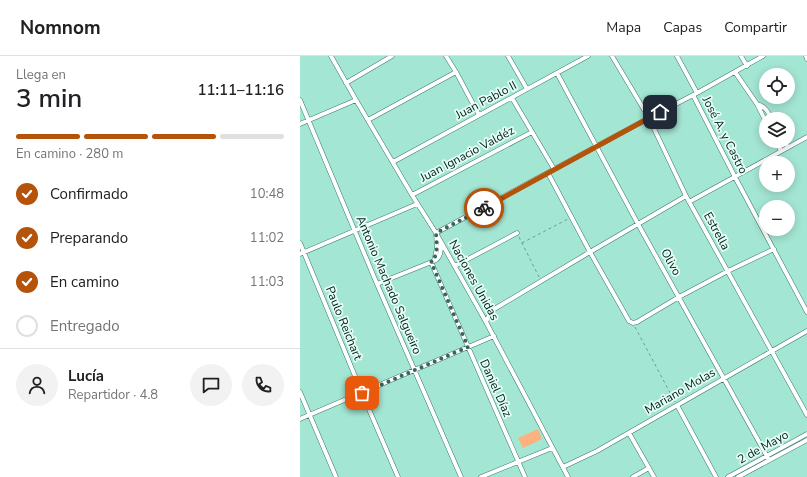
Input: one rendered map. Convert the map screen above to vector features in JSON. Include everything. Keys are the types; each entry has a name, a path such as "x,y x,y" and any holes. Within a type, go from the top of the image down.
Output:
{"street":[{"name":"Naciones Unidas","path":"331,56 455,266 494,336 568,477"},
{"path":"346,83 392,56"},
{"path":"446,56 479,115"},
{"path":"508,56 527,89"},
{"name":"Juan Pablo II","path":"393,162 588,56"},
{"name":"Estrella","path":"612,56 649,118 689,202 807,415"},
{"name":"José A. y Castro","path":"677,56 735,177 807,312"},
{"path":"741,56 747,66"},
{"path":"433,261 437,248 436,233 764,56"},
{"path":"368,120 456,72"},
{"path":"735,72 761,112"},
{"name":"Olivo","path":"557,73 638,224 768,458"},
{"path":"512,98 554,169"},
{"name":"Antonio Machado Salgueiro","path":"300,100 377,284 461,477"},
{"path":"300,124 356,100"},
{"path":"757,104 762,105 768,112"},
{"name":"Juan Ignacio Valdéz","path":"412,195 532,132"},
{"path":"795,143 807,137"},
{"path":"689,202 786,148"},
{"path":"548,173 629,321 633,323 728,271 774,249"},
{"path":"486,322 491,311 686,196"},
{"path":"302,253 417,204"},
{"path":"455,266 517,232"},
{"name":"Paulo Reichart","path":"300,242 302,253 398,477"},
{"path":"377,284 438,259 442,243"},
{"name":"Daniel Díaz","path":"433,261 468,347 525,477"},
{"name":"Mariano Molas","path":"563,467 597,451 807,331"},
{"path":"300,419 494,336"},
{"path":"300,392 336,477"},
{"path":"677,405 716,477"},
{"path":"629,433 654,477"},
{"name":"2 de Mayo","path":"728,477 806,438"},
{"path":"481,477 552,448"},
{"name":"2 de Mayo","path":"738,477 768,458"},
{"path":"633,477 649,468"}],"path":[{"path":"522,243 572,217"},
{"path":"517,232 541,281"},
{"path":"633,323 677,405"}],"shaded area":[{"path":"538,429 542,439 523,448 518,438"}],"way so far":[{"path":"362,393 468,347 431,262 434,261 437,248 436,233 484,208"}],"route":[{"path":"484,208 660,112"}]}
